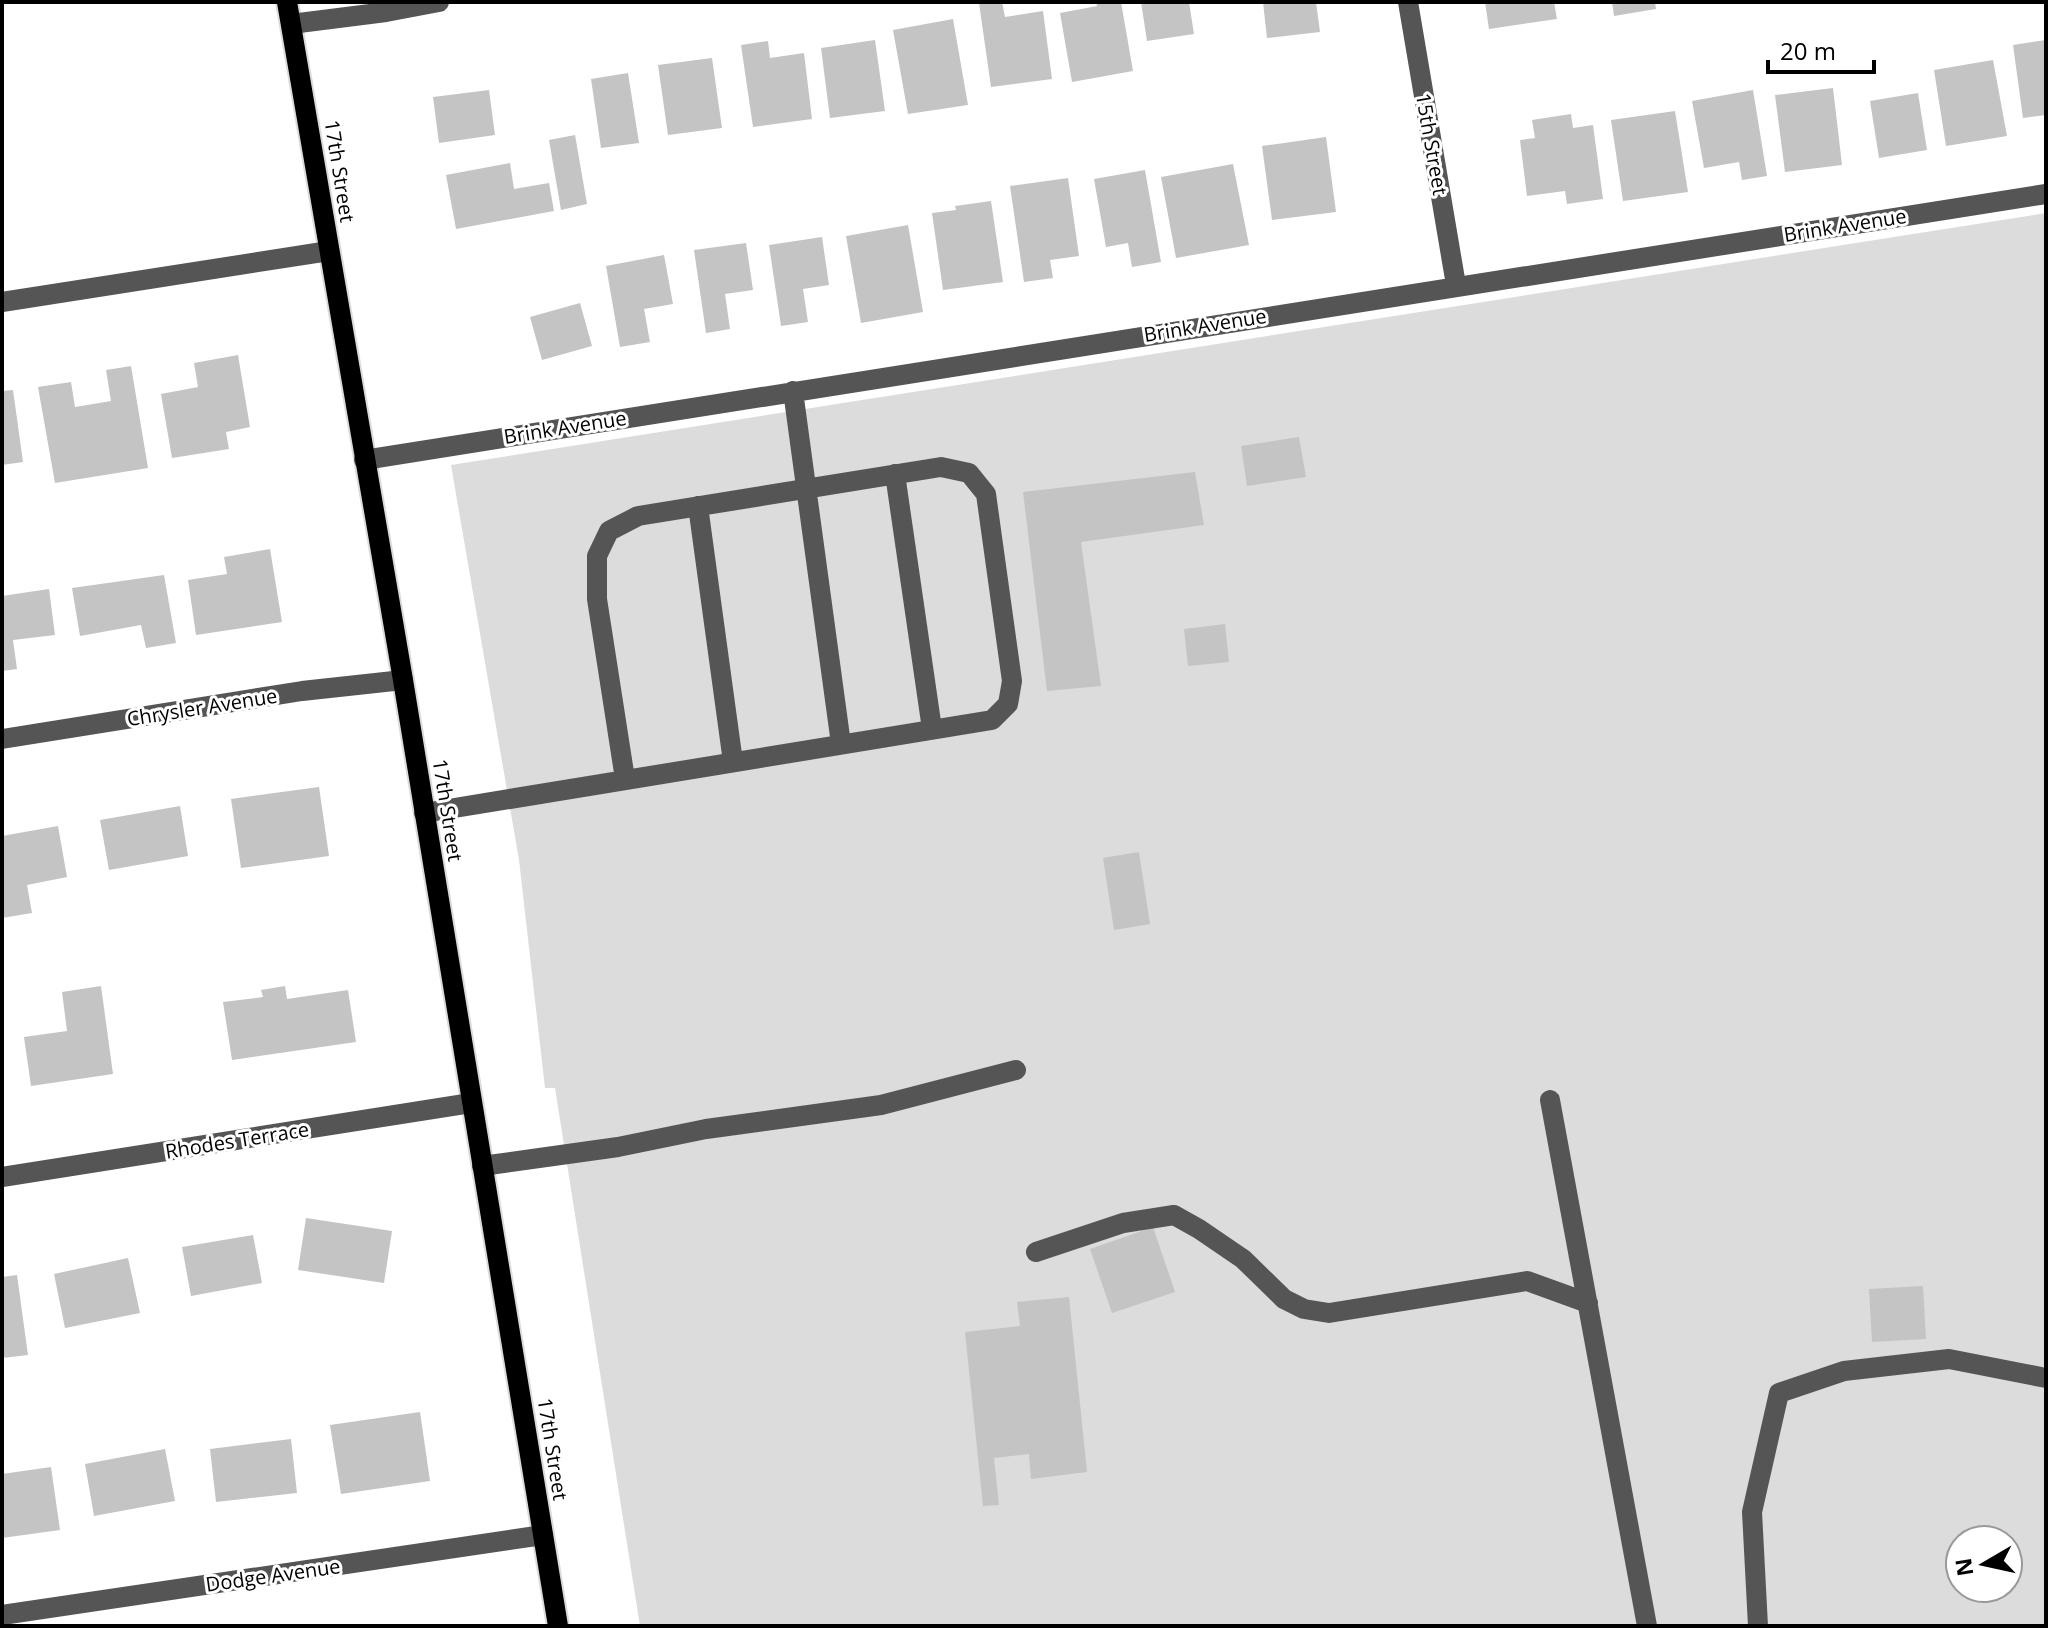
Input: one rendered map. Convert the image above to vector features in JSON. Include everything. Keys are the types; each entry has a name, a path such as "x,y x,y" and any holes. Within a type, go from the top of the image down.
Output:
{"main road":[{"name":"17th Street","path":"287,2 403,680 558,1626"}],"street":[{"path":"291,24 439,2"},
{"name":"15th Street","path":"1408,2 1456,285"},
{"name":"Brink Avenue","path":"364,460 2046,194"},
{"path":"2,302 329,251"},
{"path":"793,391 841,744"},
{"path":"424,813 992,720 1008,704 1012,681 986,494 969,473 941,467 895,474 638,516 609,531 597,556 597,599 625,779"},
{"path":"895,474 932,729"},
{"path":"698,506 733,762"},
{"name":"Chrysler Avenue","path":"2,739 302,691 403,680"},
{"path":"482,1166 618,1147 706,1129 881,1105 1016,1070"},
{"path":"1550,1100 1647,1626"},
{"name":"Rhodes Terrace","path":"2,1177 471,1103"},
{"path":"1036,1252 1123,1223 1174,1215 1243,1259 1284,1299 1304,1309 1329,1313 1527,1281 1588,1303"},
{"path":"1758,1626 1752,1512 1779,1393 1844,1371 1949,1359 2046,1378"},
{"name":"Dodge Avenue","path":"2,1615 543,1535"}],"shaded area":[{"path":"2046,213 2046,1626 640,1626 555,1088 545,1088 519,860 451,465"}],"building":[{"path":"1002,2 1005,17 1043,11 1052,79 991,87 979,3"},
{"path":"1096,2 1121,2 1133,71 1072,82 1060,13 1097,6"},
{"path":"1141,2 1189,2 1194,34 1147,41"},
{"path":"1263,2 1316,2 1320,32 1267,38"},
{"path":"1485,2 1554,2 1557,19 1489,29"},
{"path":"1612,2 1655,2 1656,9 1614,16"},
{"path":"953,19 968,105 908,114 893,30"},
{"path":"875,40 885,111 830,118 821,48"},
{"path":"2046,40 2046,115 2023,118 2013,45"},
{"path":"768,41 770,58 804,53 812,119 753,127 741,45"},
{"path":"712,58 722,128 668,135 658,65"},
{"path":"1993,60 2007,136 1946,146 1934,70"},
{"path":"628,73 639,143 601,148 591,79"},
{"path":"1833,88 1842,165 1785,172 1775,95"},
{"path":"489,90 495,135 439,143 433,97"},
{"path":"1753,90 1767,176 1742,180 1739,162 1704,168 1692,101"},
{"path":"1918,93 1927,150 1879,158 1870,101"},
{"path":"1675,111 1688,192 1623,201 1611,120"},
{"path":"1571,114 1573,128 1593,125 1603,199 1567,204 1565,191 1527,196 1520,140 1535,138 1532,120"},
{"path":"575,135 587,204 561,210 549,140"},
{"path":"1326,137 1336,212 1272,220 1262,146"},
{"path":"510,163 514,189 549,183 554,211 456,229 446,175"},
{"path":"1233,164 1249,245 1176,258 1161,177"},
{"path":"1145,170 1161,262 1132,267 1128,243 1106,247 1094,179"},
{"path":"1068,178 1079,256 1050,260 1053,278 1024,282 1010,186"},
{"path":"991,201 1003,282 943,290 932,213"},
{"path":"908,225 923,312 861,323 846,236"},
{"path":"822,237 829,285 803,289 808,322 781,326 769,245"},
{"path":"746,243 753,290 725,294 730,329 706,333 694,250"},
{"path":"664,255 673,304 644,309 650,342 620,347 606,266"},
{"path":"580,303 592,346 542,360 530,317"},
{"path":"238,355 250,427 226,432 229,449 172,458 161,394 198,387 194,363"},
{"path":"131,366 148,468 55,483 38,387 71,382 75,407 111,401 106,370"},
{"path":"13,390 23,462 2,465 2,391"},
{"path":"1299,437 1306,477 1247,486 1241,446"},
{"path":"1195,472 1204,525 1081,542 1101,686 1047,691 1023,492"},
{"path":"270,549 282,622 196,635 188,580 227,574 224,557"},
{"path":"164,575 176,643 146,648 141,625 80,636 72,588"},
{"path":"49,589 55,635 13,640 17,669 2,671 2,596"},
{"path":"1225,624 1229,662 1188,666 1184,629"},
{"path":"319,787 329,856 241,868 231,799"},
{"path":"180,806 188,856 109,870 100,820"},
{"path":"58,826 67,877 27,885 32,913 2,918 2,836"},
{"path":"1139,852 1150,924 1114,930 1103,858"},
{"path":"101,986 113,1074 31,1086 24,1037 67,1031 62,992"},
{"path":"285,986 287,999 348,990 356,1042 232,1060 223,1002 263,997 261,990"},
{"path":"306,1218 392,1231 384,1283 298,1270"},
{"path":"1153,1227 1175,1292 1112,1313 1090,1249"},
{"path":"253,1235 262,1283 191,1296 182,1247"},
{"path":"128,1258 140,1313 65,1328 54,1274"},
{"path":"17,1275 28,1355 2,1358 2,1277"},
{"path":"1923,1286 1926,1339 1872,1342 1869,1289"},
{"path":"1069,1297 1087,1472 1031,1479 1029,1454 994,1458 999,1505 983,1506 965,1332 1020,1326 1017,1302"},
{"path":"420,1412 430,1481 341,1494 330,1425"},
{"path":"291,1439 297,1493 216,1502 210,1449"},
{"path":"165,1449 175,1501 94,1516 85,1464"},
{"path":"51,1467 60,1530 2,1538 2,1474"}]}
